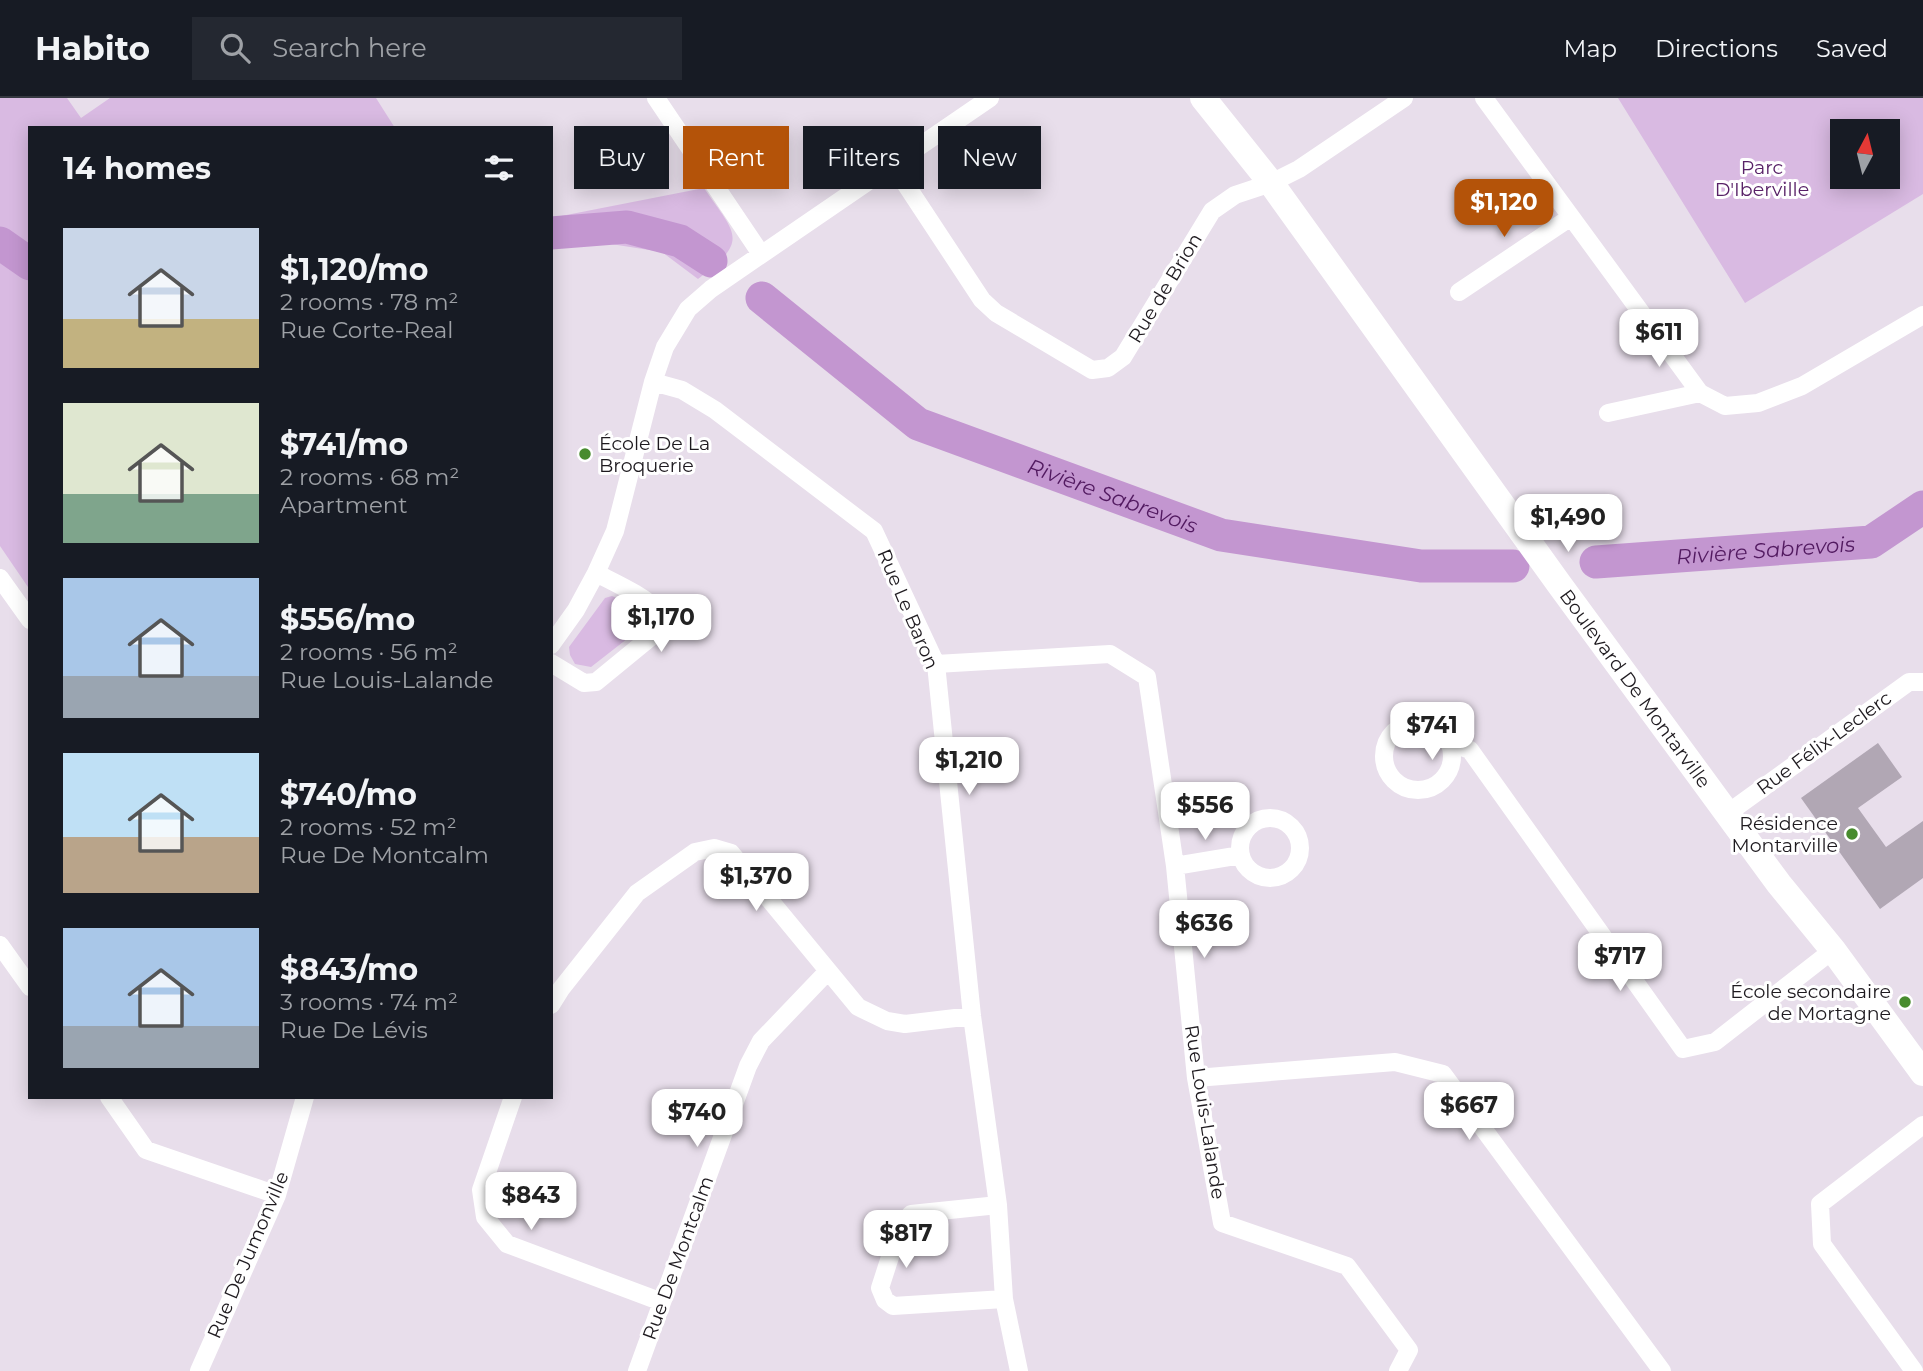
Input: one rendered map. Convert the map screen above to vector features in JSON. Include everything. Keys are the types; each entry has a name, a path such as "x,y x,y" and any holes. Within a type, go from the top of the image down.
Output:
{"street":[{"path":"656,98 761,254"},
{"path":"924,143 989,98"},
{"name":"Boulevard De Montarville","path":"1203,98 1271,183 1559,584 1779,884 1833,950 1923,1073"},
{"path":"1271,183 1299,169 1404,98"},
{"path":"1484,98 1700,393 1725,406 1758,403 1802,387 1923,315"},
{"name":"Rue de Brion","path":"909,189 982,300 996,313 1091,370 1108,368 1123,357 1212,211 1235,195 1271,183"},
{"path":"553,643 576,610 615,531 653,382 665,347 688,309 711,289 856,189"},
{"path":"1459,292 1571,217"},
{"name":"Rue Le Baron","path":"653,382 682,390 715,410 874,531 936,664 972,1016 998,1205 1004,1298 1019,1371"},
{"path":"1608,413 1700,393"},
{"path":"553,664 584,682 596,682 657,632 660,620 656,610 644,600 596,573"},
{"path":"0,578 28,617"},
{"name":"Rue Louis-Lalande","path":"936,664 1110,654 1147,677 1175,866 1196,1078 1222,1223 1346,1266 1409,1350 1398,1371"},
{"name":"Rue Félix-Leclerc","path":"1728,813 1909,682 1923,682"},
{"path":"1449,742 1470,750 1684,1049 1715,1042 1833,950"},
{"path":"553,1002 637,893 695,852 714,848 731,853 858,1007 887,1021 905,1024 972,1016"},
{"path":"1175,866 1241,855"},
{"path":"0,945 28,983"},
{"name":"Rue De Montcalm","path":"637,1371 743,1079 757,1049 761,1041 828,971"},
{"path":"1196,1078 1395,1062 1443,1074 1662,1371"},
{"path":"110,1099 146,1150 277,1195"},
{"name":"Rue De Jumonville","path":"200,1371 277,1195 304,1099"},
{"path":"512,1099 481,1191 485,1217 506,1244 662,1302"},
{"path":"1914,1371 1822,1244 1820,1204 1923,1125"},
{"path":"998,1205 911,1214 901,1226 880,1289 885,1300 892,1306 1004,1298"}],"green space":[{"path":"0,98 67,98 81,118 110,98 376,98 394,126 28,126 28,587 0,546"},
{"name":"Parc D'Iberville","path":"1618,98 1923,98 1923,194 1745,303"},
{"path":"699,189 705,189 724,217 732,237 725,255 698,279 662,252 579,239 553,246 553,218"},
{"path":"612,596 640,611 643,616 641,628 591,667 575,664 569,647 605,598"}],"building":[{"name":"Résidence Montarville","path":"1878,743 1902,777 1858,808 1886,847 1923,821 1923,878 1880,909 1801,798"}],"waterway":[{"name":"Rivière Sabrevois","path":"553,233 627,227 680,241 711,261"},
{"name":"Rivière Sabrevois","path":"0,243 28,263"},
{"name":"Rivière Sabrevois","path":"762,298 918,424 1221,535 1421,566 1513,566"},
{"name":"Rivière Sabrevois","path":"1596,562 1871,542 1923,507"}],"place":[{"name":"École De La Broquerie","path":"585,454"},
{"name":"Résidence Montarville","path":"1852,834"},
{"name":"École secondaire de Mortagne","path":"1905,1002"}]}
